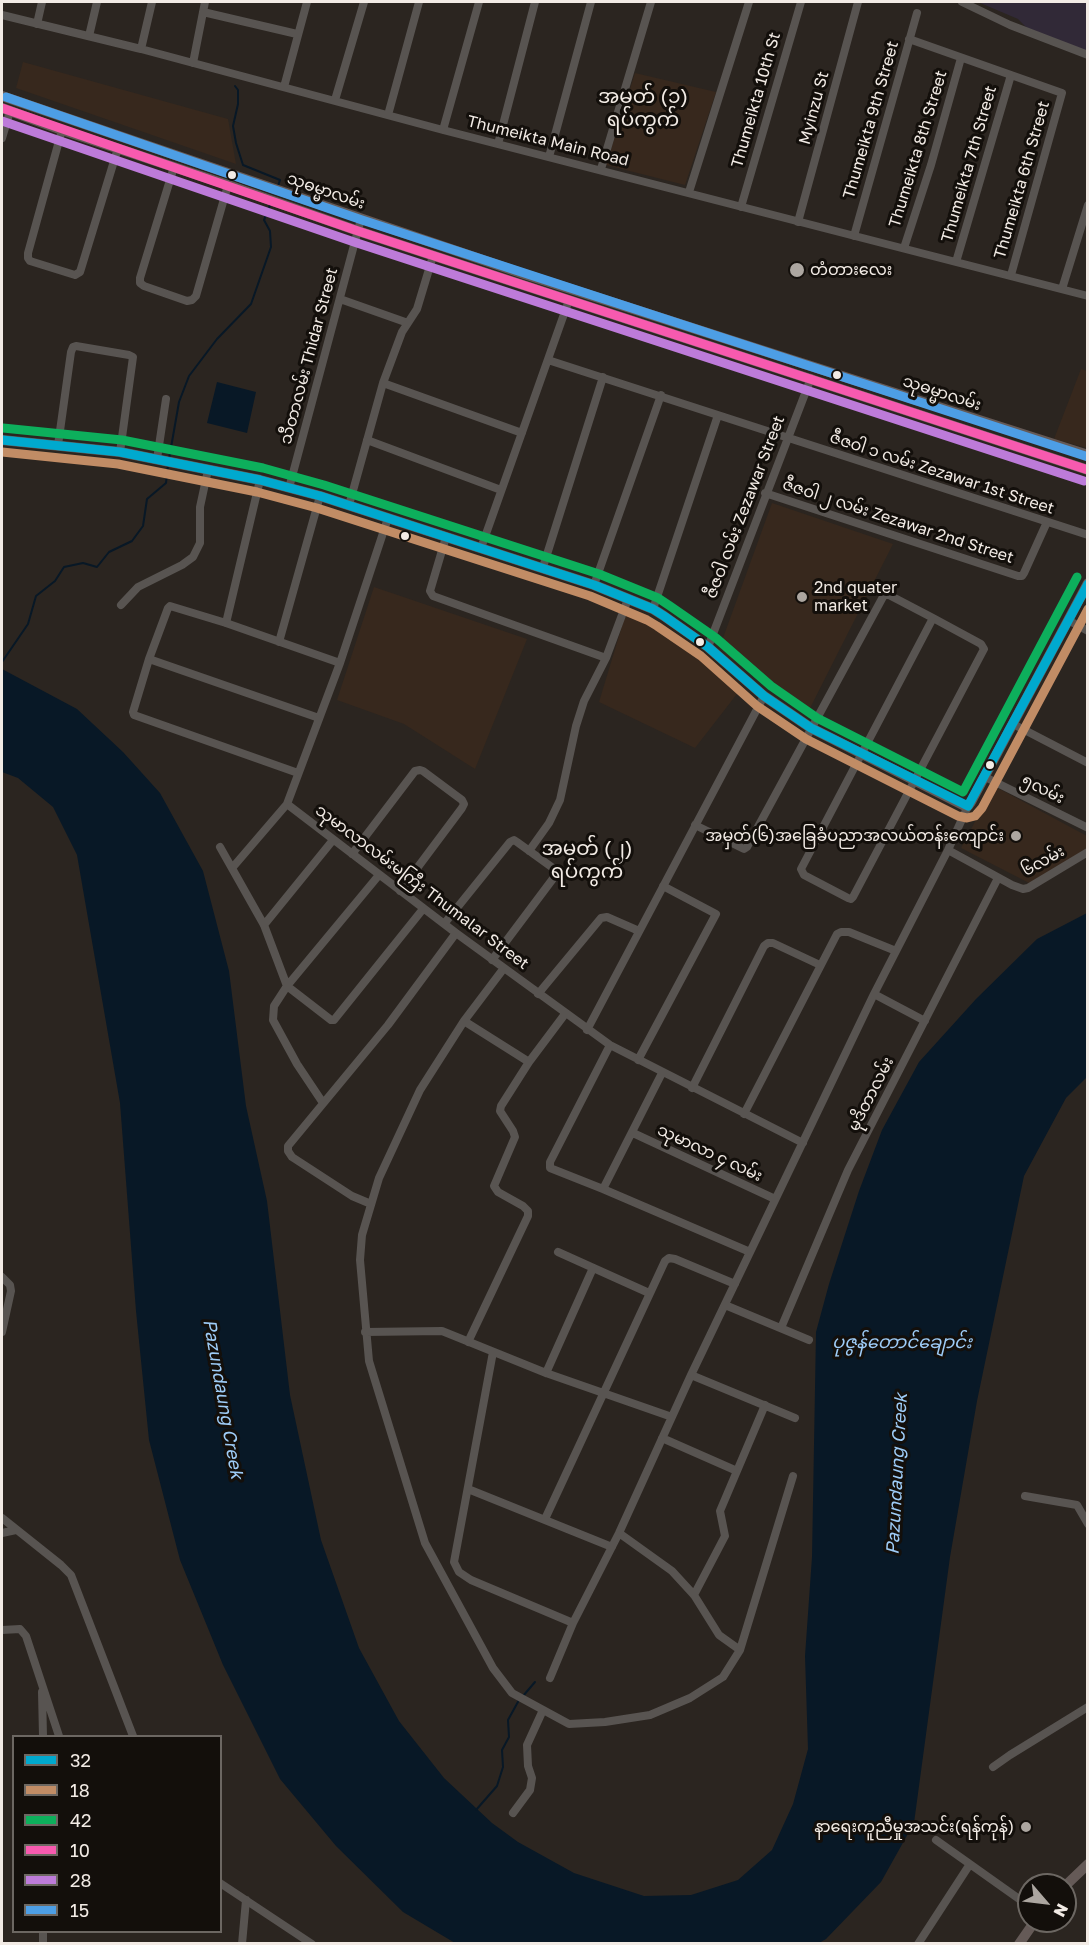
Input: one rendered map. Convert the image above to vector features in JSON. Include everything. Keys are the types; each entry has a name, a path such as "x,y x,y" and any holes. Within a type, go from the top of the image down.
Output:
{"main road":[{"name":"သုဓမ္မာလမ်း","path":"2,96 362,219 568,300 1088,470"},
{"name":"သုဓမ္မာလမ်း","path":"6,110 433,255 478,265 1088,455"},
{"path":"2,440 120,452 260,480 320,495 594,585 652,609 708,648 764,696 811,728 957,803 968,806 1088,583"},
{"path":"1077,1875 1088,1864"}],"street":[{"path":"37,24 42,2"},
{"path":"89,36 97,2"},
{"path":"141,49 152,2"},
{"path":"193,63 206,2"},
{"path":"284,87 307,2"},
{"path":"335,100 364,2"},
{"path":"388,115 420,2"},
{"path":"443,130 479,2"},
{"path":"498,144 535,2"},
{"path":"549,157 591,2"},
{"path":"601,169 651,2"},
{"path":"689,192 749,2"},
{"name":"Thumeikta 10th St","path":"741,207 801,2"},
{"name":"Myinzu St","path":"798,222 858,2"},
{"path":"962,2 1010,25 1088,55"},
{"path":"203,12 297,34"},
{"name":"Thumeikta 9th Street","path":"854,236 917,13"},
{"name":"Thumeikta Main Road","path":"2,15 141,49 443,130 1088,296"},
{"path":"909,39 1011,75"},
{"name":"Thumeikta 8th Street","path":"904,248 931,165 961,58"},
{"name":"Thumeikta 6th Street","path":"1011,75 1062,93 1011,275"},
{"name":"Thumeikta 7th Street","path":"956,262 1011,75"},
{"path":"2,138 6,110"},
{"path":"62,130 28,258 30,261 75,274 80,272 118,148"},
{"path":"174,167 140,283 187,301 196,296 228,184"},
{"path":"1062,289 1088,205"},
{"name":"သီတာလမ်း Thidar Street","path":"289,488 362,219"},
{"path":"349,505 383,383 399,339 417,309 433,255"},
{"path":"340,299 408,323"},
{"path":"481,548 568,300"},
{"path":"58,445 73,347 76,346 133,357 120,452"},
{"name":"ဇီဇဝါ ၁ လမ်း Zezawar 1st Street","path":"548,360 1088,536"},
{"path":"543,567 603,377"},
{"name":"ဇီဇဝါ လမ်း Zezawar Street","path":"708,648 765,493 811,378"},
{"path":"383,383 522,433"},
{"path":"594,585 661,395"},
{"path":"158,459 166,399"},
{"path":"652,609 718,415"},
{"path":"367,440 501,490"},
{"path":"121,605 138,587 182,566 193,556 200,543 200,507 208,470"},
{"path":"226,623 260,480"},
{"name":"ဇီဇဝါ ၂ လမ်း Zezawar 2nd Street","path":"765,493 1018,576 1022,576 1047,522"},
{"path":"279,642 320,495"},
{"path":"233,867 287,804 340,663 388,518"},
{"path":"446,537 430,591 433,596 606,658"},
{"path":"695,825 746,848 884,595 889,595 933,618 981,644 984,649 851,899 804,875 801,869 933,618"},
{"path":"530,851 549,823 560,800 576,726 584,701 606,658 628,599"},
{"path":"298,773 134,715 149,659 168,608 170,606 226,623 340,663"},
{"path":"1068,620 1088,631"},
{"path":"149,659 319,718"},
{"path":"587,1030 764,696"},
{"path":"1013,724 1088,763"},
{"path":"352,854 415,771 423,771 462,800 464,804 400,891"},
{"name":"၅လမ်း","path":"985,777 1088,828"},
{"name":"သုမာလာလမ်းမကြီး Thumalar Street","path":"287,804 423,909 587,1030 662,1073 802,1143"},
{"path":"550,1678 573,1623 619,1533 691,1375 802,1143 968,806"},
{"path":"264,925 333,840"},
{"path":"444,924 510,842 514,840 530,851 556,872 555,876 492,960"},
{"path":"220,847 264,925 287,986 331,1020 334,1020 423,909"},
{"name":"၆လမ်း","path":"948,850 998,878 1018,887 1028,888 1088,852"},
{"path":"323,1103 297,1064 273,1020 274,1006 287,986 379,875"},
{"name":"မုဒိတာလမ်း","path":"781,1328 848,1170 998,878"},
{"path":"638,1060 716,914 663,886"},
{"path":"538,994 601,918 607,917 639,931"},
{"path":"744,1114 833,940 841,932 849,932 896,951"},
{"path":"371,1203 352,1196 291,1157 288,1146 388,1025 456,933"},
{"path":"692,1088 764,946 772,943 820,965"},
{"path":"504,968 464,1021 420,1090 378,1178 362,1235 360,1260 369,1361 425,1543 494,1668 512,1693 569,1724 605,1722 650,1715 690,1698 723,1677 740,1650 794,1476"},
{"path":"874,994 925,1021"},
{"path":"468,1342 528,1216 528,1211 523,1206 498,1192 494,1186 515,1137 500,1111 501,1106 529,1062 565,1014"},
{"path":"464,1021 529,1062"},
{"path":"610,1045 550,1162 550,1168 750,1252"},
{"path":"603,1189 662,1073"},
{"name":"သုမာလာ ၄ လမ်း","path":"633,1133 776,1199"},
{"path":"558,1252 649,1293"},
{"path":"545,1520 665,1261 669,1258 735,1284"},
{"path":"546,1373 593,1268"},
{"path":"2,1277 10,1285 11,1291 2,1332"},
{"path":"725,1305 809,1340"},
{"path":"365,1332 442,1331 546,1373 672,1417"},
{"path":"493,1352 454,1562 459,1572 471,1580 573,1623"},
{"path":"691,1375 795,1418"},
{"path":"694,1595 725,1536 720,1511 765,1405"},
{"path":"662,1438 737,1471"},
{"path":"468,1490 612,1546"},
{"path":"1025,1496 1077,1505 1088,1524"},
{"path":"2,1518 71,1575 132,1735"},
{"path":"2,1533 16,1530"},
{"path":"619,1533 672,1571 694,1595 719,1635 740,1650"},
{"path":"2,1630 20,1629 23,1631 58,1735"},
{"path":"42,1684 43,1735"},
{"path":"993,1767 1088,1707"},
{"path":"513,1814 530,1790 532,1778 528,1766 527,1745 543,1710"},
{"path":"936,1840 1017,1897"},
{"path":"918,1944 970,1864"},
{"path":"222,1884 312,1944"},
{"path":"242,1944 246,1900"}],"shaded area":[{"path":"978,2 1087,2 1087,52 1028,29 1018,19"},
{"path":"23,62 228,119 236,164 16,88"},
{"path":"635,73 716,92 685,185 606,165"},
{"path":"1081,369 1087,371 1087,448 1054,439"},
{"name":"2nd quater market","path":"772,503 893,544 807,714 792,706 719,649"},
{"path":"374,587 527,639 475,769 404,724 337,700"},
{"path":"626,613 659,624 740,690 695,748 599,702"},
{"path":"994,786 1087,836 1087,848 1031,884 961,848"}],"water":[{"path":"217,382 256,392 247,433 207,423"},
{"name":"ပုဇွန်တောင်ချောင်း","path":"2,669 77,709 123,752 160,793 203,871 229,971 246,1106 267,1201 290,1395 321,1540 359,1648 399,1721 444,1778 492,1823 518,1842 574,1873 644,1896 691,1895 738,1880 772,1850 793,1804 808,1749 805,1656 812,1557 816,1332 859,1191 882,1130 919,1062 976,999 1037,939 1087,913 1087,1077 1066,1098 1024,1176 977,1401 950,1557 914,1823 881,1882 826,1939 819,1943 455,1943 403,1912 336,1846 280,1779 223,1665 180,1560 149,1440 136,1311 120,1103 77,855 53,807 18,778 2,772"}],"waterway":[{"path":"235,86 238,90 238,104 233,126 243,165 280,180 278,186"},
{"path":"169,459 179,402 189,376 217,339 251,304 271,247 270,231 264,220 271,203"},
{"path":"2,662 28,624 36,596 55,581 64,567 83,563 97,567 109,552 132,541 143,526 147,499 166,483 168,465"},
{"path":"523,1696 535,1682"},
{"path":"476,1810 497,1786 503,1767 502,1750 509,1737 508,1720 519,1700"}],"transit line":[{"name":"15","path":"6,97 362,220 1088,457"},
{"name":"10","path":"2,108 358,231 1088,470"},
{"name":"28","path":"2,121 354,242 1084,481"},
{"name":"42","path":"3,428 122,440 263,468 324,485 599,574 658,598 716,638 771,686 817,718 963,792 1077,577"},
{"name":"32","path":"2,440 120,452 260,480 320,496 594,585 653,609 664,616 708,647 764,696 811,728 968,806 1088,584"},
{"name":"18","path":"2,452 118,464 257,492 317,508 590,596 657,626 701,656 757,706 806,739 958,816 967,818 975,816 982,808 1088,609"}],"place":[{"name":"တံတားလေး","path":"797,270"},
{"name":"2nd quater market","path":"802,597"},
{"name":"အမှတ်(၆)အခြေခံပညာအလယ်တန်းကျောင်း","path":"1016,836"},
{"name":"နာရေးကူညီမှုအသင်း(ရန်ကုန်)","path":"1026,1827"}],"district":[{"name":"အမှတ် (၁) ရပ်ကွက်","path":"643,108"},
{"name":"အမှတ် (၂) ရပ်ကွက်","path":"587,860"}],"water label":[{"name":"Pazundaung Creek","path":"223,1399"},
{"name":"Pazundaung Creek","path":"897,1474"}]}
